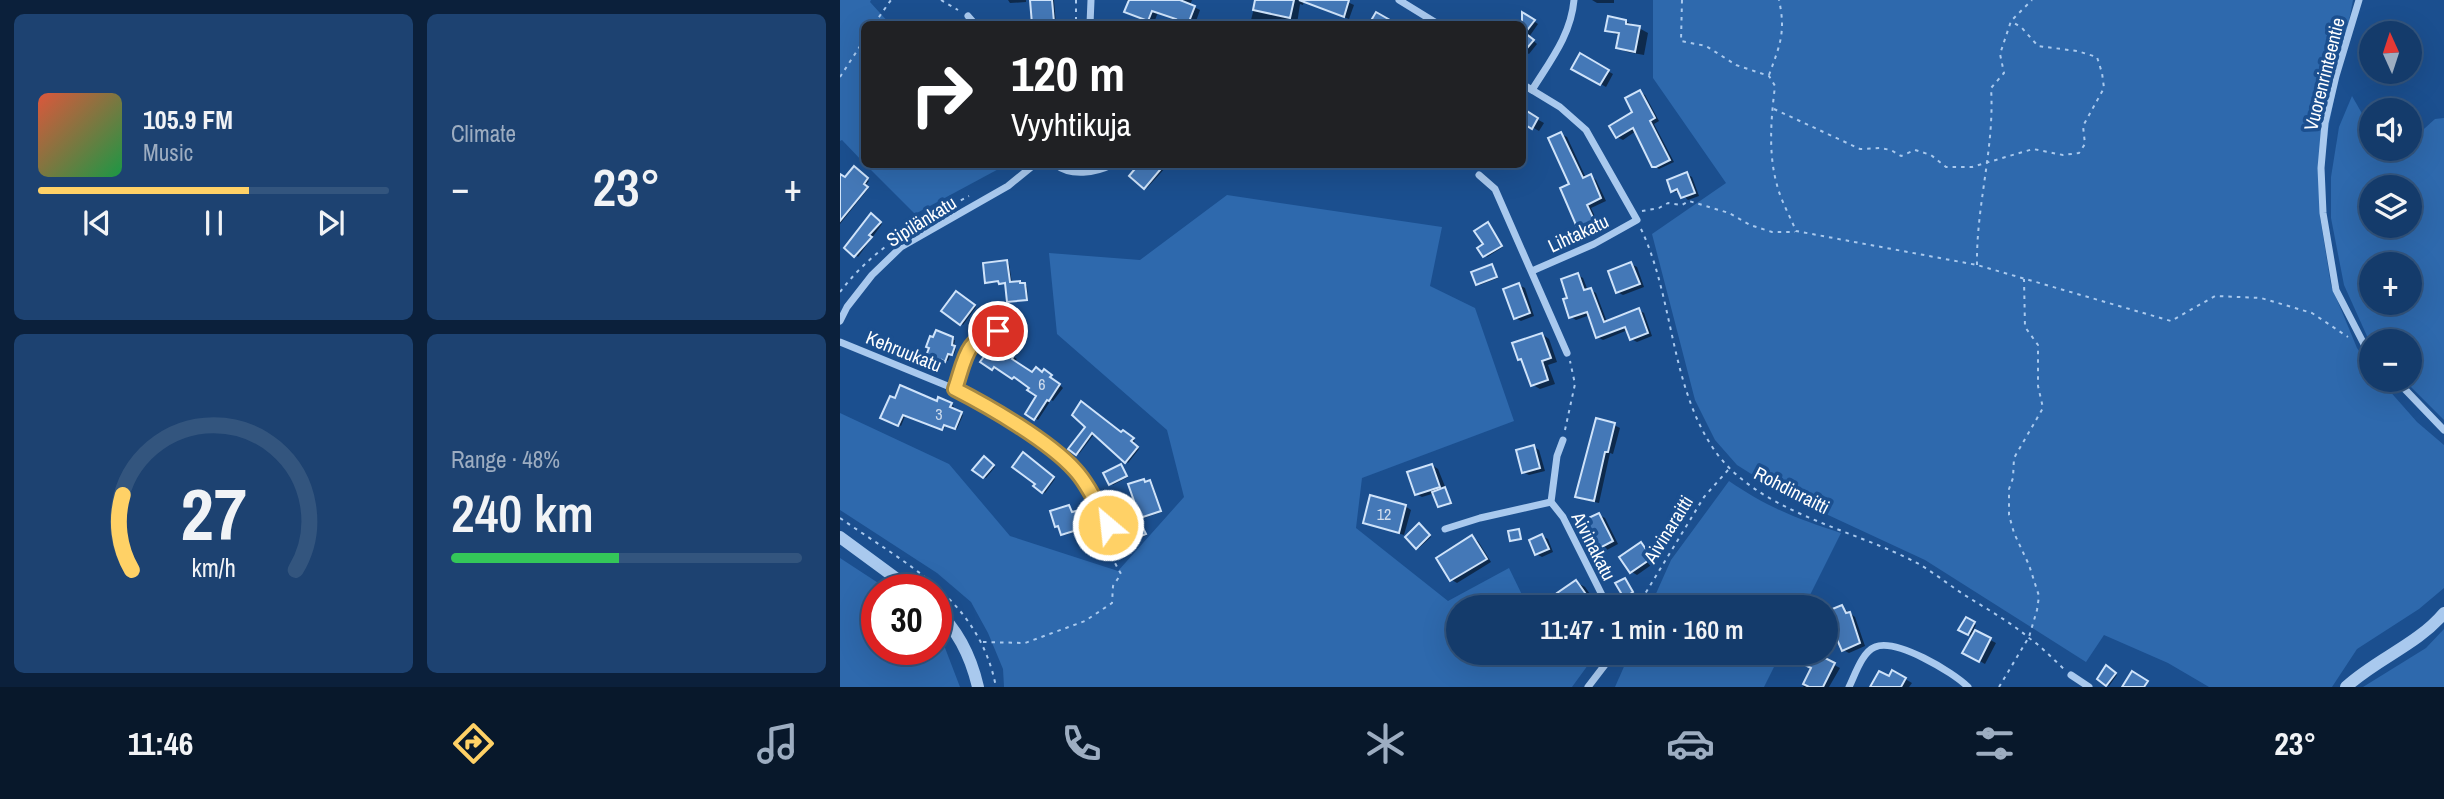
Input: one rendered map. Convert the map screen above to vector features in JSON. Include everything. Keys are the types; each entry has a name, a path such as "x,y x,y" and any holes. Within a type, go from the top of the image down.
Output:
{"street":[{"path":"1090,21 1091,0"},
{"path":"1399,0 1433,21"},
{"path":"1532,90 1567,33 1573,15 1574,0"},
{"name":"Vuorenrinteentie","path":"2359,0 2325,122 2320,168 2323,213 2336,289 2359,333"},
{"path":"968,16 972,21"},
{"path":"1526,86 1567,112 1586,130 1637,216"},
{"name":"Sipilänkatu","path":"840,321 847,307 872,275 901,247 1008,186 1030,168"},
{"path":"1062,168 1070,172 1105,168"},
{"name":"Lihtakatu","path":"1479,175 1494,189 1567,353"},
{"name":"Lihtakatu","path":"1532,271 1594,244 1637,216"},
{"path":"955,389 972,344 982,335 998,331"},
{"name":"Kehruukatu","path":"840,342 981,402 1049,448 1074,468 1084,481 1108,525"},
{"path":"2408,392 2444,430"},
{"name":"Aivinakatu","path":"1563,440 1557,456 1551,502 1563,517 1602,595"},
{"name":"Aivinakatu","path":"1445,529 1480,517 1551,502"},
{"path":"840,537 890,574"},
{"path":"2346,687 2360,674 2416,639 2444,613"},
{"path":"952,626 963,644 977,686"},
{"path":"1849,687 1860,663 1873,647 1887,644 1905,649 1968,687"},
{"path":"1588,687 1605,665"},
{"path":"2071,675 2089,687"}],"path":[{"path":"876,21 891,0"},
{"path":"941,0 968,16"},
{"path":"1076,0 1076,21"},
{"path":"1682,0 1681,41 1706,46 1736,65 1769,76 1775,86 1770,124 1772,153 1777,186 1796,232"},
{"path":"1769,76 1781,46 1784,27 1779,0"},
{"path":"1978,265 1977,235 1993,114 1991,88 2004,73 2000,54 2011,21 2032,0"},
{"path":"1772,108 1860,149 1880,148 1901,156 1915,150 1931,155 1946,166 1972,167 2033,149 2063,155 2079,153 2085,144 2083,126 2104,89 2097,57 2077,51 2038,46 2022,28 2011,21"},
{"path":"840,77 861,45"},
{"path":"1637,216 1668,203 1682,205 1689,201 1729,213 1750,225 1772,232 1796,232 1978,265 2171,321 2215,296 2261,298 2312,313 2359,345"},
{"name":"Rohdinraitti","path":"1637,216 1661,291 1689,400 1710,443 1728,469 1745,483 1779,503 1869,540 1921,565 2029,637 2071,675"},
{"path":"1999,687 2029,637 2039,596 2009,516 2009,489 2013,478 2014,458 2043,408 2038,386 2038,345 2025,327 2024,277"},
{"path":"1563,440 1575,384 1567,353"},
{"name":"Aivinaraitti","path":"1644,595 1704,497 1728,469"},
{"path":"840,518 908,565 946,595 970,620 992,665 996,687"},
{"path":"982,642 1025,643 1085,621 1112,603 1113,586 1121,574 1110,554 1114,534 1108,525"}],"shaded area":[{"path":"840,0 871,0 887,21 861,21 861,160 840,141"},
{"path":"1653,0 2353,0 2329,125 2320,217 2331,285 2359,351 2359,392 2391,392 2417,422 2444,445 2444,588 2419,609 2357,649 2332,687 2209,687 2168,663 2104,635 2086,662 1925,560 1785,495 1737,465 1715,440 1695,400 1652,234 1726,183 1653,78"},
{"path":"2352,96 2359,108 2359,161 2422,161 2422,131 2435,119 2444,118 2444,420 2416,392 2422,392 2422,329 2364,329 2344,285 2331,218 2331,177 2339,127"},
{"path":"869,168 1000,168 915,214"},
{"path":"1227,195 1442,227 1430,286 1475,308 1514,421 1362,478 1356,528 1446,599 1446,665 1588,665 1572,687 1004,687 1003,669 988,633 971,602 952,586 952,574 938,574 840,510 840,413 949,464 1010,536 1118,571 1184,497 1167,430 1057,334 1049,253 1140,260"},
{"path":"1729,481 1783,512 1841,533 1810,595 1655,595 1671,560"},
{"path":"840,558 864,574 861,574 861,665 952,665 960,687 840,687"},
{"path":"1509,568 1522,595 1459,595"},
{"path":"2444,629 2444,687 2363,687 2426,648"},
{"path":"1625,665 1775,665 1764,687 1615,687"}],"building":[{"path":"1030,0 1052,0 1054,21 1032,21"},
{"path":"1129,0 1180,0 1195,6 1189,21 1175,21 1176,19 1152,11 1148,21 1124,12"},
{"path":"1255,0 1294,0 1290,18 1253,10"},
{"path":"1299,0 1349,0 1344,17"},
{"path":"1376,12 1392,21 1371,21"},
{"path":"1522,12 1535,20 1526,32 1526,21 1522,21"},
{"path":"1608,16 1626,20 1626,24 1640,26 1635,52 1616,48 1619,33 1605,31"},
{"path":"1526,34 1534,40 1526,49"},
{"path":"1580,53 1609,70 1600,85 1571,69"},
{"path":"1640,90 1655,118 1650,121 1670,160 1656,167 1652,167 1633,128 1616,138 1609,126 1632,112 1625,98"},
{"path":"1526,110 1538,118 1532,129 1526,125"},
{"path":"1561,132 1583,178 1591,174 1601,198 1587,205 1596,224 1579,232 1560,188 1569,184 1548,138"},
{"path":"854,166 868,178 864,184 868,187 840,221 840,174 845,177"},
{"path":"1136,168 1162,168 1144,189 1129,176"},
{"path":"1687,172 1695,193 1681,198 1677,189 1671,192 1667,180"},
{"path":"871,213 881,222 854,257 844,248"},
{"path":"1488,222 1502,246 1483,257 1477,248 1483,244 1474,231"},
{"path":"1007,260 1010,282 1025,283 1027,300 1007,302 1005,283 985,283 983,263"},
{"path":"1631,262 1640,284 1616,293 1608,271"},
{"path":"1492,264 1497,277 1476,285 1471,272"},
{"path":"1578,273 1584,290 1591,288 1604,322 1639,308 1648,333 1630,340 1625,327 1596,338 1587,312 1569,318 1561,279"},
{"path":"1519,283 1530,313 1514,319 1503,289"},
{"path":"956,291 975,305 960,325 941,311"},
{"path":"936,330 953,337 952,345 955,346 952,355 948,354 945,362 942,360 938,372 922,366 929,348 926,347 930,336 933,337"},
{"path":"1542,333 1551,358 1542,361 1548,380 1531,386 1512,343"},
{"path":"1006,350 1014,355 1012,359 1032,372 1036,367 1042,372 1044,369 1060,384 1034,420 1025,414 1036,396 1027,390 1029,388 1014,377 1012,379 994,367 992,370 980,362 988,351 998,358"},
{"path":"900,385 937,401 938,397 952,403 950,407 962,412 955,429 944,425 942,430 903,415 898,426 880,418 890,396 895,398"},
{"path":"1081,401 1121,432 1123,430 1134,438 1131,441 1138,447 1125,463 1092,433 1076,455 1068,449 1085,427 1072,415"},
{"path":"1596,418 1615,423 1608,452 1605,452 1594,501 1575,497"},
{"path":"1534,445 1540,468 1522,473 1516,450"},
{"path":"1023,452 1054,477 1042,493 1033,486 1035,484 1012,467"},
{"path":"984,456 994,465 983,478 972,470"},
{"path":"1121,464 1127,476 1109,485 1103,473"},
{"path":"1432,464 1440,487 1415,495 1407,472"},
{"path":"1144,479 1145,482 1150,480 1161,511 1140,518 1128,484"},
{"path":"1445,487 1451,503 1438,507 1432,492"},
{"path":"1370,495 1406,505 1399,533 1363,523"},
{"path":"1069,505 1072,512 1076,511 1080,522 1075,524 1077,530 1061,535 1058,526 1055,527 1050,511"},
{"path":"1599,513 1613,541 1598,549 1584,520"},
{"path":"1140,522 1146,534 1130,541 1125,529"},
{"path":"1419,523 1430,535 1416,549 1405,537"},
{"path":"1519,529 1521,539 1510,541 1508,531"},
{"path":"1542,534 1549,549 1535,555 1529,540"},
{"path":"1472,535 1487,559 1450,581 1436,558"},
{"path":"1641,542 1652,558 1630,573 1619,557"},
{"path":"1625,578 1633,592 1622,595 1615,583"},
{"path":"1576,580 1587,595 1558,595 1557,593"},
{"path":"1842,605 1846,613 1850,612 1860,643 1842,651 1838,642 1838,607"},
{"path":"1966,617 1975,622 1968,635 1958,630"},
{"path":"1975,630 1991,638 1979,662 1962,653"},
{"path":"1805,665 1834,665 1823,687 1803,684 1811,668"},
{"path":"2106,665 2116,673 2106,686 2097,679"},
{"path":"1892,670 1906,678 1901,687 1870,687 1879,671 1889,676"},
{"path":"2132,671 2148,681 2144,687 2122,687"}],"route":[{"path":"998,331 982,335 972,344 955,389 981,402 1074,468 1108,525"}]}
